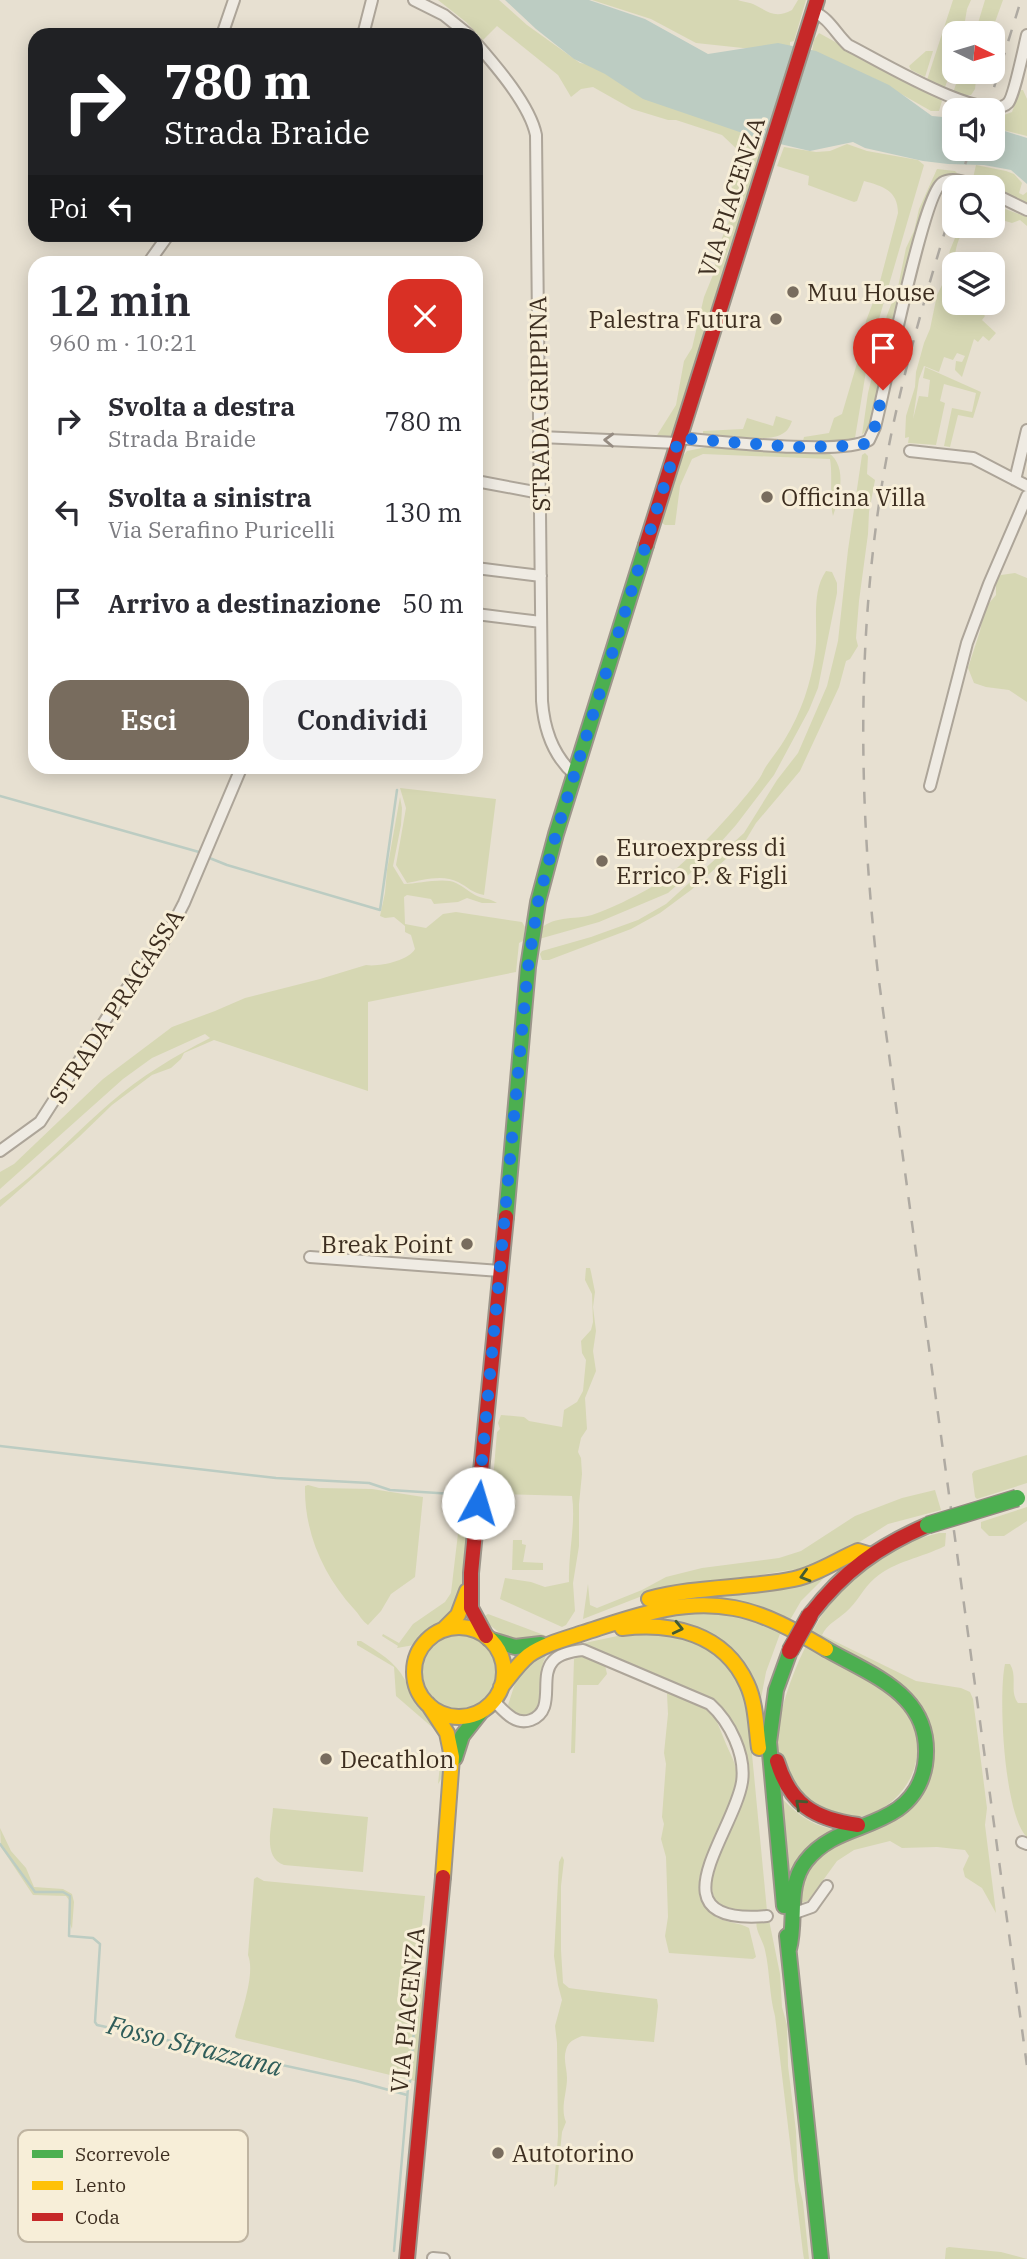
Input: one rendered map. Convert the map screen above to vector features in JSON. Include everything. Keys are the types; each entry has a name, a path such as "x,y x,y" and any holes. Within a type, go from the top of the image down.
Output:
{"main road":[{"name":"VIA PIACENZA","path":"488,1638 471,1608 471,1573 535,918 545,870 813,12"},
{"path":"821,2259 773,1800 769,1742 776,1690 790,1651 810,1615 848,1570 868,1554 893,1539 928,1525 1022,1496"},
{"path":"453,1766 462,1736 522,1662 584,1627 659,1596 694,1588 795,1579 818,1572 858,1552 868,1554"},
{"name":"VIA PIACENZA","path":"440,1632 462,1607 471,1573"},
{"path":"453,1766 450,1737 418,1688 415,1667 423,1647 440,1632 464,1628 514,1647 558,1641 650,1610 708,1604 736,1608 779,1623 893,1686 908,1700 923,1724 927,1741 926,1762 918,1786 901,1808 889,1816 833,1836 820,1845 804,1864 793,1889 794,1936 789,1949"},
{"path":"586,1633 632,1626 669,1625 697,1633 723,1650 741,1674 750,1693 764,1787 773,1800"},
{"path":"428,1704 450,1716 466,1717 492,1700 504,1675 503,1661 498,1649 488,1638"},
{"path":"776,1690 779,1704 776,1758 786,1788 793,1799 818,1816 840,1823 863,1825"},
{"name":"VIA PIACENZA","path":"407,2259 453,1766"}],"street":[{"path":"224,28 234,0"},
{"path":"365,28 372,0"},
{"path":"414,0 444,15 460,28"},
{"path":"813,12 825,18 848,45 937,91 986,107 1000,108 1010,100 1027,35"},
{"name":"STRADA GRIPPINA","path":"483,52 521,102 533,123 536,135 544,721 558,755 575,775"},
{"path":"540,437 678,440 793,447 858,445 869,440 875,428 922,227 933,194 942,182"},
{"path":"1005,199 1027,210"},
{"path":"1015,481 1027,430"},
{"path":"910,450 973,458 1027,486"},
{"path":"483,482 540,493"},
{"path":"930,786 967,642 1027,496"},
{"path":"483,569 541,576"},
{"path":"483,615 541,622"},
{"name":"STRADA PRAGASSA","path":"0,1151 40,1122 120,999 166,938 184,903 239,774"},
{"path":"310,1257 500,1271"},
{"path":"492,1700 515,1720 533,1719 542,1710 545,1702 547,1674 551,1663 561,1655 583,1650 710,1704 732,1733 742,1769 742,1780 736,1802 709,1861 705,1890 709,1901 725,1914 737,1917 767,1916"},
{"path":"794,1913 811,1907 827,1886"}],"green space":[{"path":"438,0 499,0 527,25 580,63 616,69 758,137 761,146 755,175 727,254 721,283 705,323 699,356 677,425 669,441 654,440 676,405 684,361 692,348 718,248 731,216 730,194 740,152 722,135 632,109 593,87 581,89 571,97 558,75 497,26 483,40 483,28 472,28"},
{"path":"592,0 738,0 777,14 792,10 798,0 806,0 794,41 790,42 790,53 696,43 651,19"},
{"path":"953,0 971,0 965,21 946,21"},
{"path":"985,0 1003,0 995,21 979,21"},
{"path":"819,33 862,60 940,99 942,101 939,111 931,111 873,78 832,63 812,51 814,40"},
{"path":"942,34 942,84 946,84 944,90 927,80"},
{"path":"926,51 933,51 925,77 911,70 909,66"},
{"path":"956,84 976,84 971,95 953,93"},
{"path":"1020,90 1023,90 1027,99 1027,136 1005,130 1005,115 1012,112"},
{"path":"847,144 867,151 918,160 924,165 869,353 855,438 830,443 803,441 804,437 829,433 834,418 842,414 898,213 892,194 877,185 864,181 857,201 854,202 808,185 809,176 777,166 784,147 816,152 830,151"},
{"path":"976,165 1014,174 1022,183 1019,193 1023,195 1027,192 1027,204 1005,193 1005,175 974,175"},
{"path":"937,169 955,171 958,174 942,175 883,365 870,426 862,435 868,393 887,315 898,287 906,248 914,231 919,209"},
{"path":"1005,209 1027,217 1027,226 1020,220 1012,223 1005,221"},
{"path":"955,238 960,238 956,252 950,250"},
{"path":"942,285 942,315 984,315 982,320 996,333 989,341 983,336 978,342 974,339 962,377 955,370 956,361 962,362 965,356 957,353 953,360 944,357 939,372 924,366 919,379 913,419 919,396 928,397 930,380 923,378 925,367 981,392 973,418 958,415 950,447 944,446 952,408 972,412 976,393 944,384 940,401 945,403 936,445 908,443 909,437 905,438 906,416 937,295"},
{"path":"776,416 792,421 786,431 775,437 703,434 703,431 743,429 747,418 773,426"},
{"path":"707,447 824,450 832,455 840,471 840,489 833,516 830,459 703,454 692,459 680,486 675,525 665,525 662,523 662,517 682,457 687,451"},
{"path":"865,453 868,456 867,474 875,480 859,601 856,638 858,646 846,661 839,687 800,771 756,823 744,843 691,890 660,913 631,929 549,960 542,960 542,951 638,920 666,904 744,833 777,780 798,753 827,686 838,641 848,550 862,455"},
{"path":"826,571 832,572 837,583 837,593 818,688 774,775 736,825 704,861 668,893 599,922 539,939 538,932 549,923 599,912 663,880 708,838 750,791 785,739 804,698 815,654 818,590"},
{"path":"1015,573 1027,578 1027,702 1009,690 974,683 968,668 984,609 996,595 996,579 1001,575"},
{"path":"400,788 496,799 484,895 446,878 407,883 396,865 406,808"},
{"path":"400,797 401,825 393,866 404,884 451,881 497,903 482,903 467,898 458,902 434,904 431,899 407,895 404,897 405,924 426,928 443,914 456,912 522,922 525,927 523,941 519,943 516,972 368,1002 368,1091 214,1040 184,1053 171,1068 152,1075 112,1105 0,1207 0,1200 29,1178 122,1093 158,1067 210,1038 205,1034 152,1058 123,1079 0,1189 0,1172 14,1164 103,1079 172,1027 245,998 366,965 393,962 406,957 415,949 411,935 405,932 405,926 394,917 380,916"},
{"path":"586,1268 590,1268 595,1292 593,1307 596,1331 593,1351 596,1371 585,1398 587,1429 581,1438 578,1452 582,1474 579,1546 573,1583 575,1611 562,1627 500,1599 505,1578 545,1587 569,1582 572,1496 492,1492 501,1415 524,1417 529,1421 562,1427 564,1410 577,1402 583,1391 586,1360 581,1341 591,1330 593,1322 592,1294 585,1280"},
{"path":"1027,1455 1027,1483 977,1499 975,1497 972,1474 974,1471"},
{"path":"305,1486 319,1488 372,1489 423,1497 415,1577 391,1594 368,1625 333,1582 318,1552 308,1520"},
{"path":"935,1490 941,1510 888,1524 823,1565 655,1591 583,1619 588,1584 590,1605 597,1608 666,1577 702,1568 779,1558 801,1551 855,1516 902,1498"},
{"path":"1027,1507 1027,1521 1004,1536 989,1536 981,1528 981,1522"},
{"path":"461,1508 471,1509 461,1599 447,1619 431,1627 414,1645 397,1648 398,1646 382,1636 383,1634 399,1643 413,1624 445,1602 451,1593"},
{"path":"946,1533 945,1546 883,1572 822,1635 916,1681 961,1688 970,1692 987,1808 985,1825 996,1913 982,1888 965,1877 963,1869 969,1856 965,1850 937,1847 902,1848 890,1841 854,1850 837,1861 808,1901 797,1904 803,1874 822,1852 909,1808 929,1723 812,1632 842,1587 863,1566 900,1546"},
{"path":"513,1540 522,1540 522,1544 526,1545 523,1562 543,1563 543,1570 512,1570"},
{"path":"834,1568 801,1601 790,1620 661,1600"},
{"path":"697,1612 743,1617 781,1631 766,1672 760,1704 744,1666 652,1620"},
{"path":"488,1614 552,1638 506,1638 481,1618"},
{"path":"650,1629 668,1630 719,1653 740,1686 749,1723 767,1911 730,1910 717,1902 712,1889 713,1872 719,1853 746,1787 740,1747 724,1711 716,1703 690,1689 580,1644"},
{"path":"451,1632 467,1632 488,1643 499,1664 499,1680 488,1701 467,1712 451,1712 437,1706 425,1694 419,1680 419,1664 425,1650 437,1638"},
{"path":"357,1641 380,1653 396,1667 416,1705 440,1727 446,1756 442,1778 438,1784 442,1745 440,1737 396,1696 394,1667 357,1645"},
{"path":"806,1646 878,1685 903,1704 912,1716 917,1756 909,1781 892,1801 868,1815 815,1810 782,1766 778,1754 779,1723 788,1688"},
{"path":"548,1652 542,1670 538,1705 533,1712 525,1716 512,1712 508,1705 519,1671"},
{"path":"584,1655 605,1665 607,1674 598,1685 577,1685 575,1753 571,1753 574,1659"},
{"path":"1005,1664 1010,1664 1012,1669 1015,1698 1018,1703 1027,1703 1027,1837 1019,1825 1008,1781 1002,1701"},
{"path":"669,1691 699,1702 710,1711 735,1766 736,1791 700,1875 699,1890 704,1905 714,1916 749,1928 756,1957 753,1959 669,1953 665,1936 668,1917 666,1857 661,1839 664,1824 664,1753"},
{"path":"778,1794 802,1816 832,1829 790,1872"},
{"path":"273,1808 368,1817 363,1872 284,1865 277,1861 270,1841"},
{"path":"0,1828 11,1851 26,1868 34,1887 63,1889 72,1894 72,1929 69,1921 69,1900 66,1896 33,1895 1,1847"},
{"path":"562,1856 563,1983 569,1988 657,1999 658,2006 654,2042 582,2036 568,2044 565,2057 566,2122 562,2132 557,2184 554,2187 558,2136 555,2026 562,2000 554,1956 559,1862"},
{"path":"257,1877 264,1881 425,1896 418,1965 425,1985 415,2081 236,2038 249,1984 248,1955 254,1879"},
{"path":"757,1920 769,1920 780,1974 782,2007 787,2025 798,2181 809,2259 804,2259 803,2253 767,1958"},
{"path":"946,2248 1001,2252 1027,2259 945,2259"}],"shaded area":[{"path":"505,0 589,0 645,19 708,54 778,43 816,51 889,85 932,116 942,117 942,161 1005,161 1005,131 1027,138 1027,184 1011,170 984,165 923,161 865,148 853,142 810,151 763,140 643,99 605,74 574,59"}],"waterway":[{"path":"207,857 380,910 397,790"},
{"path":"0,796 199,852"},
{"path":"0,1446 276,1478 369,1483 390,1490 469,1495"},
{"name":"Fosso Strazzana","path":"0,1844 35,1892 63,1892 70,1896 69,1936 93,1938 100,1944 95,2022 97,2025 356,2081 407,2095"},
{"path":"410,2082 418,1978"},
{"path":"394,2251 408,2088"}],"railway":[{"path":"991,98 1021,0"},
{"path":"962,175 966,161"},
{"path":"943,238 905,373 889,443 874,540 865,664 864,788 878,974 1027,2066"}],"traffic: fast":[{"path":"506,1217 528,967 538,902 556,834 646,545"},
{"path":"928,1525 1017,1498"},
{"path":"489,1639 515,1647 541,1644"},
{"path":"789,1949 796,1881 806,1861 838,1836 886,1816 903,1805 916,1790 925,1765 926,1741 921,1722 911,1705 881,1680 826,1649"},
{"path":"784,1906 769,1742 776,1690 790,1651"},
{"path":"455,1758 462,1736 481,1712"},
{"path":"787,1936 821,2259"}],"traffic: slow":[{"path":"649,1599 794,1579 858,1551 868,1554"},
{"path":"443,1630 458,1615 467,1591"},
{"path":"501,1687 529,1655 542,1648 620,1621 676,1607 714,1606 746,1611 782,1624 826,1649"},
{"path":"459,1627 484,1635 496,1647 504,1672 496,1697 484,1709 459,1717 434,1709 422,1697 414,1672 422,1647 434,1635 459,1627"},
{"path":"622,1628 659,1627 677,1630 711,1642 725,1653 737,1667 750,1691 759,1748"},
{"path":"428,1704 447,1733 452,1757 443,1877"}],"traffic: jam":[{"path":"646,545 817,0"},
{"path":"486,1636 471,1608 471,1573 506,1217"},
{"path":"810,1615 836,1585 863,1562 893,1542 928,1525"},
{"path":"790,1651 810,1615"},
{"path":"777,1761 789,1788 806,1807 829,1819 858,1825"},
{"path":"407,2259 443,1877"}],"place":[{"name":"Muu House","path":"793,292"},
{"name":"Palestra Futura","path":"776,319"},
{"name":"Officina Villa","path":"767,497"},
{"name":"Euroexpress di Errico P. & Figli","path":"602,861"},
{"name":"Break Point","path":"467,1244"},
{"name":"Decathlon","path":"326,1759"},
{"name":"Autotorino","path":"498,2153"}],"route":[{"path":"478,1503 528,967 538,902 545,870 679,438 793,447 864,444 873,435 883,390"}]}
